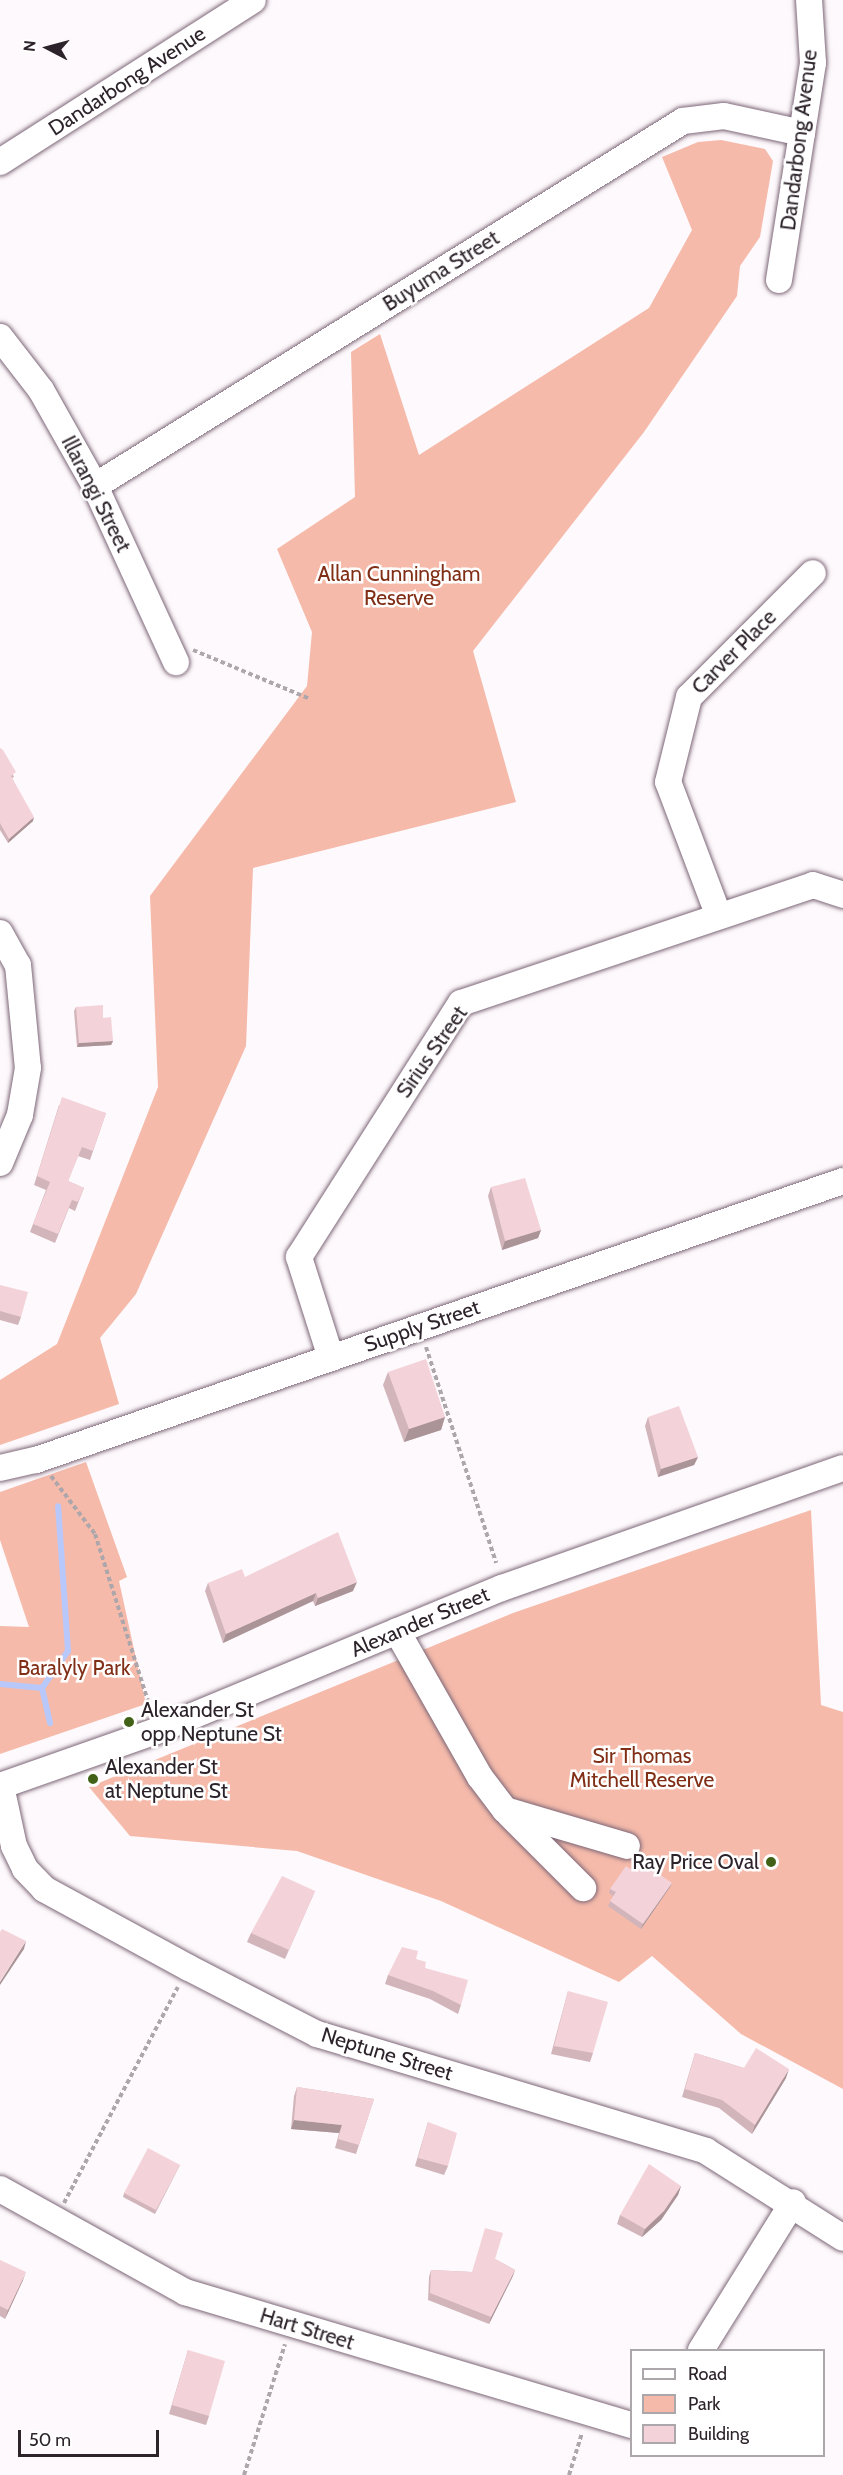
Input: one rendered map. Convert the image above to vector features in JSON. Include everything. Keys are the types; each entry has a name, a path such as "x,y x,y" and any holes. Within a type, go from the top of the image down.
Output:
{"street":[{"name":"Dandarbong Avenue","path":"0,162 253,0"},
{"name":"Dandarbong Avenue","path":"779,280 813,63 809,0"},
{"name":"Buyuma Street","path":"95,486 683,121 724,116 802,133"},
{"name":"Illarangi Street","path":"0,337 41,390 95,486 176,662"},
{"name":"Carver Place","path":"718,914 668,782 689,697 813,573"},
{"name":"Sirius Street","path":"331,1358 299,1257 461,1003 718,914 813,885 843,895"},
{"path":"0,933 18,965 28,1068 20,1115 0,1163"},
{"name":"Supply Street","path":"0,1468 34,1461 843,1181"},
{"name":"Alexander Street","path":"1,1786 156,1731 502,1588 843,1468"},
{"path":"398,1631 480,1777 505,1810 583,1888"},
{"name":"Neptune Street","path":"1,1786 14,1846 25,1869 44,1889 189,1968 317,2034 706,2151 793,2202 843,2238"},
{"path":"505,1810 627,1846"},
{"name":"Hart Street","path":"0,2189 185,2292 630,2424"},
{"path":"702,2349 793,2202"}],"path":[{"path":"165,638 310,699"},
{"path":"420,1327 496,1563"},
{"path":"34,1461 62,1486 95,1534 150,1707"},
{"path":"55,2221 189,1968"},
{"path":"244,2475 291,2325"},
{"path":"569,2475 588,2413"}],"green space":[{"name":"Allan Cunningham Reserve","path":"721,140 765,149 773,161 760,237 740,266 737,296 644,432 473,651 516,802 253,868 246,1046 136,1294 100,1338 119,1404 0,1445 0,1380 57,1344 158,1087 150,896 307,686 312,632 277,549 355,497 351,352 380,334 419,455 649,308 692,230 662,157 698,142"},
{"name":"Baralyly Park","path":"86,1462 127,1577 119,1581 146,1704 0,1754 0,1626 29,1627 0,1540 0,1492"},
{"name":"Sir Thomas Mitchell Reserve","path":"811,1510 821,1705 843,1712 843,2089 741,2034 652,1956 619,1982 441,1901 297,1851 130,1836 89,1787 513,1613"}],"building":[{"path":"0,748 16,772 11,776 34,817 9,839 0,823"},
{"path":"103,1005 103,1018 111,1017 113,1041 79,1043 76,1007"},
{"path":"62,1097 106,1113 93,1151 82,1147 68,1181 84,1188 78,1202 72,1200 58,1234 33,1224 50,1182 37,1176"},
{"path":"525,1178 541,1230 505,1241 491,1187"},
{"path":"0,1285 28,1292 21,1317 0,1311"},
{"path":"426,1359 445,1417 409,1429 388,1372"},
{"path":"679,1406 698,1457 661,1469 648,1417"},
{"path":"338,1532 357,1582 318,1598 316,1593 226,1634 208,1583 242,1569 245,1577"},
{"path":"639,1860 672,1883 643,1924 610,1901 616,1892 610,1889 626,1866 632,1870"},
{"path":"282,1876 315,1891 289,1950 251,1933"},
{"path":"2,1929 26,1941 0,1981 0,1932"},
{"path":"402,1947 418,1951 416,1959 426,1962 425,1968 468,1980 461,2005 433,1991 388,1975"},
{"path":"568,1991 608,2002 593,2053 554,2046"},
{"path":"756,2048 789,2069 755,2125 722,2100 685,2089 695,2053 744,2068"},
{"path":"297,2087 374,2099 359,2145 338,2139 342,2125 294,2120"},
{"path":"428,2122 457,2133 448,2166 418,2158"},
{"path":"148,2148 180,2165 156,2210 124,2193"},
{"path":"649,2164 681,2186 664,2211 645,2229 620,2215"},
{"path":"485,2228 503,2233 495,2259 515,2270 491,2317 430,2293 431,2270 472,2272"},
{"path":"0,2260 26,2272 8,2310 0,2306"},
{"path":"188,2350 225,2361 209,2416 172,2405"}],"waterway":[{"path":"42,1688 68,1651 58,1506"},
{"path":"0,1684 42,1688 50,1723"}],"place":[{"name":"Alexander St opp Neptune St","path":"129,1722"},
{"name":"Alexander St at Neptune St","path":"93,1779"},
{"name":"Ray Price Oval","path":"771,1862"}]}
